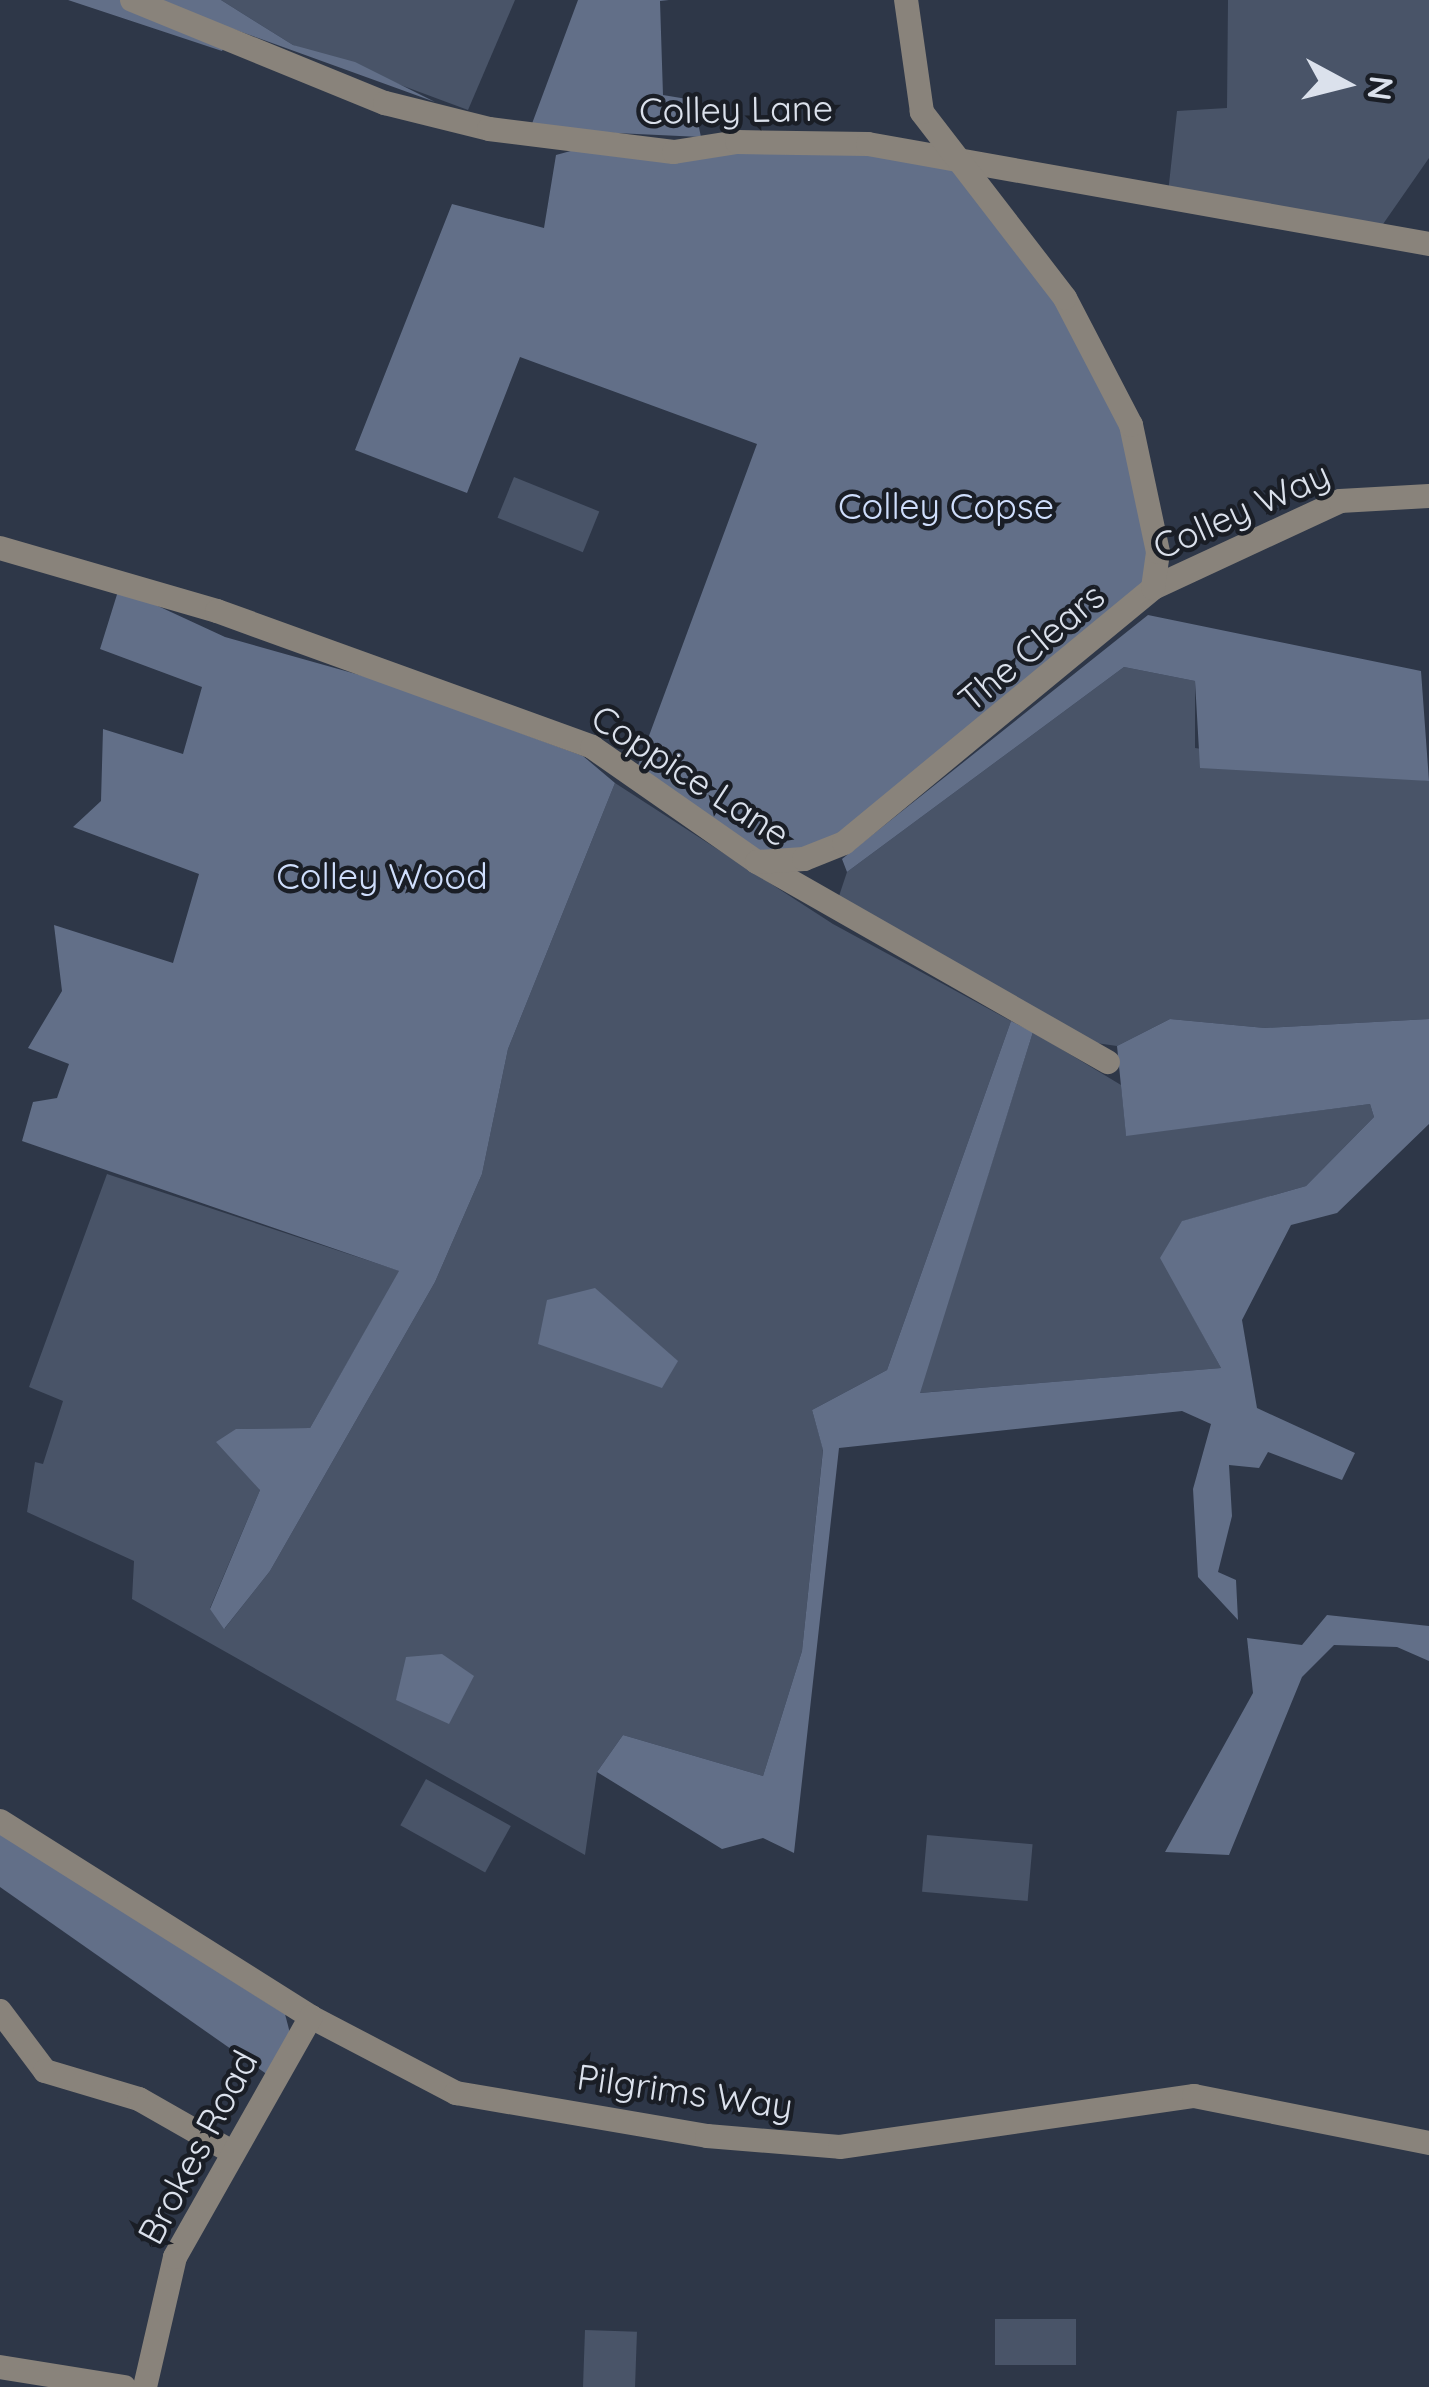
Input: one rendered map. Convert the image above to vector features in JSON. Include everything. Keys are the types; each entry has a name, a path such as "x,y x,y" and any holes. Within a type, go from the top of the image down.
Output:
{"street":[{"name":"Colley Lane","path":"132,0 385,103 489,129 674,152 805,140 950,159 1429,244"},
{"name":"The Clears","path":"757,862 804,859 844,843 1153,588 1158,552 1145,478 1106,371 986,183 950,159 922,112 906,0"},
{"name":"Colley Way","path":"1153,588 1340,501 1429,496"},
{"name":"Coppice Lane","path":"0,548 217,611 592,747 757,862 1108,1062"},
{"name":"Pilgrims Way","path":"0,1821 311,2017 456,2093 707,2136 840,2146 1194,2096 1429,2143"},
{"path":"0,2011 45,2071 139,2099 230,2151"},
{"name":"Brokes Road","path":"145,2387 176,2257 230,2151 311,2017"},
{"path":"0,2367 124,2387"}],"shaded area":[{"path":"221,0 515,0 468,110 293,45"},
{"path":"1228,0 1429,0 1429,158 1381,227 1168,193 1177,111 1227,108"},
{"path":"514,477 599,511 583,552 498,518"},
{"path":"1124,667 1195,681 1195,748 1429,781 1429,1019 1265,1028 1170,1019 1117,1046 1089,1042 839,896 847,872"},
{"path":"615,783 833,924 1011,1021 887,1370 812,1410 823,1449 802,1651 763,1776 623,1735 597,1772 585,1855 132,1599 134,1561 27,1512 35,1462 43,1464 63,1401 29,1387 107,1174 400,1271 310,1428 237,1429 260,1490 210,1608 225,1628 270,1571 435,1282 482,1174 508,1049"},
{"path":"1033,1032 1121,1085 1126,1135 1370,1104 1374,1117 1306,1186 1183,1221 1161,1258 1221,1368 919,1393"},
{"path":"426,1779 511,1826 485,1872 400,1825"},
{"path":"927,1835 1033,1844 1028,1901 922,1892"},
{"path":"995,2319 1076,2319 1076,2365 995,2365"},
{"path":"585,2330 637,2332 635,2387 583,2387"}],"green space":[{"path":"68,0 221,0 293,45 355,62 435,102 233,29 222,51"},
{"path":"578,0 669,0 660,1 663,95 693,100 701,137 530,129"},
{"name":"Colley Copse","path":"737,142 950,159 985,183 1131,425 1153,588 844,843 757,862 633,779 757,444 520,357 467,493 355,450 452,204 544,228 556,155 596,144"},
{"name":"Colley Wood","path":"119,588 225,637 381,681 583,756 615,783 508,1049 482,1174 435,1282 270,1571 224,1629 210,1609 260,1490 216,1442 236,1429 310,1428 399,1271 22,1141 33,1102 57,1098 69,1064 28,1048 62,991 54,925 173,963 199,874 73,827 101,801 103,729 183,754 202,687 100,649"},
{"path":"1148,615 1421,671 1429,781 1200,768 1195,681 1124,667 847,872 842,859"},
{"path":"1170,1019 1265,1028 1429,1019 1429,1124 1337,1213 1291,1225 1242,1320 1257,1408 1355,1453 1342,1480 1268,1452 1259,1468 1229,1465 1232,1516 1218,1572 1236,1580 1238,1620 1198,1577 1193,1489 1211,1424 1182,1411 839,1448 794,1853 763,1838 722,1849 597,1772 623,1735 763,1776 802,1651 823,1450 812,1410 887,1370 1011,1021 1033,1032 920,1393 1221,1368 1160,1258 1182,1221 1306,1186 1374,1117 1370,1104 1126,1136 1117,1046"},
{"path":"595,1288 678,1361 662,1388 538,1344 547,1300"},
{"path":"1327,1615 1429,1626 1429,1661 1397,1647 1334,1645 1302,1677 1229,1855 1165,1852 1253,1693 1247,1638 1302,1645"},
{"path":"442,1654 474,1676 449,1724 396,1700 406,1657"},
{"path":"0,1834 285,2014 291,2037 268,2075 0,1887"}]}
